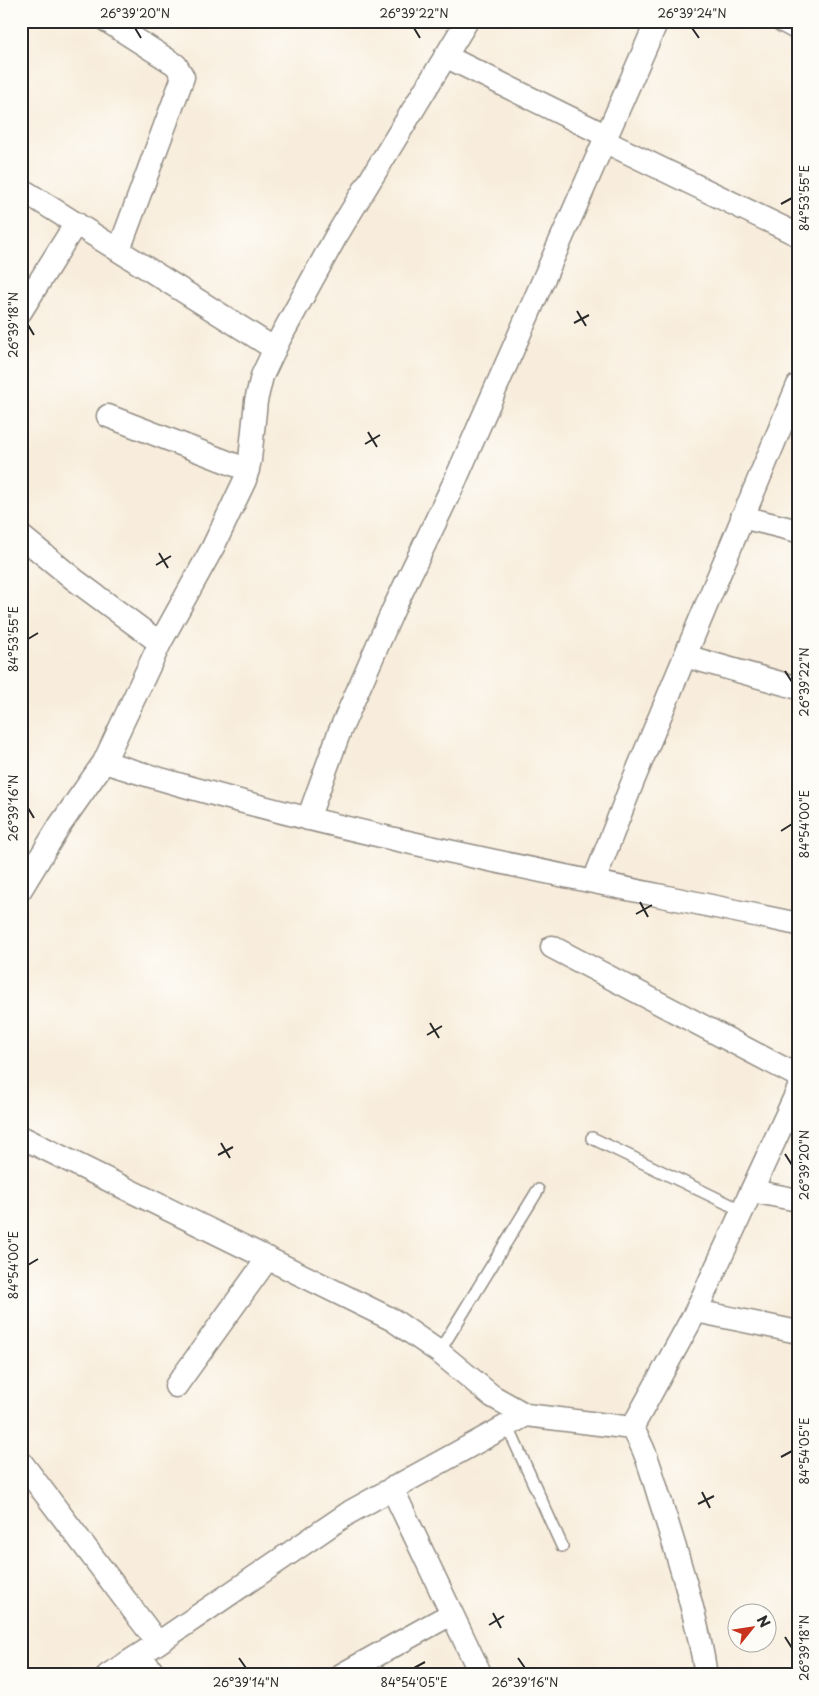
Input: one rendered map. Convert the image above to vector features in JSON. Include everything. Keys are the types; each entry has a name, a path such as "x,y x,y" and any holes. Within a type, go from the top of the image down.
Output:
{"street":[{"path":"21,889 60,825 104,762 160,643 213,547 248,470 256,400 262,376 275,349 334,238 467,21"},
{"path":"308,819 339,733 386,625 455,481 657,21"},
{"path":"784,21 798,30"},
{"path":"119,250 183,77 176,65 121,25"},
{"path":"445,56 798,235"},
{"path":"21,189 275,349"},
{"path":"21,311 76,223"},
{"path":"594,881 742,517 798,385"},
{"path":"108,416 248,470"},
{"path":"742,517 798,531"},
{"path":"21,536 75,580 160,643"},
{"path":"685,656 798,688"},
{"path":"104,762 199,792 411,844 798,924"},
{"path":"552,947 798,1076"},
{"path":"632,1428 696,1310 798,1090"},
{"path":"21,1137 393,1320 439,1352 492,1396 526,1415 632,1428"},
{"path":"752,1190 798,1200"},
{"path":"176,1386 268,1258"},
{"path":"696,1310 798,1332"},
{"path":"108,1675 350,1512 526,1415"},
{"path":"632,1428 647,1457 686,1582 701,1644 706,1675"},
{"path":"21,1462 149,1649 155,1675"},
{"path":"392,1488 481,1675"},
{"path":"341,1675 452,1614"}],"lane":[{"path":"592,1138 742,1211"},
{"path":"439,1352 538,1190"},
{"path":"507,1425 562,1546"}]}
